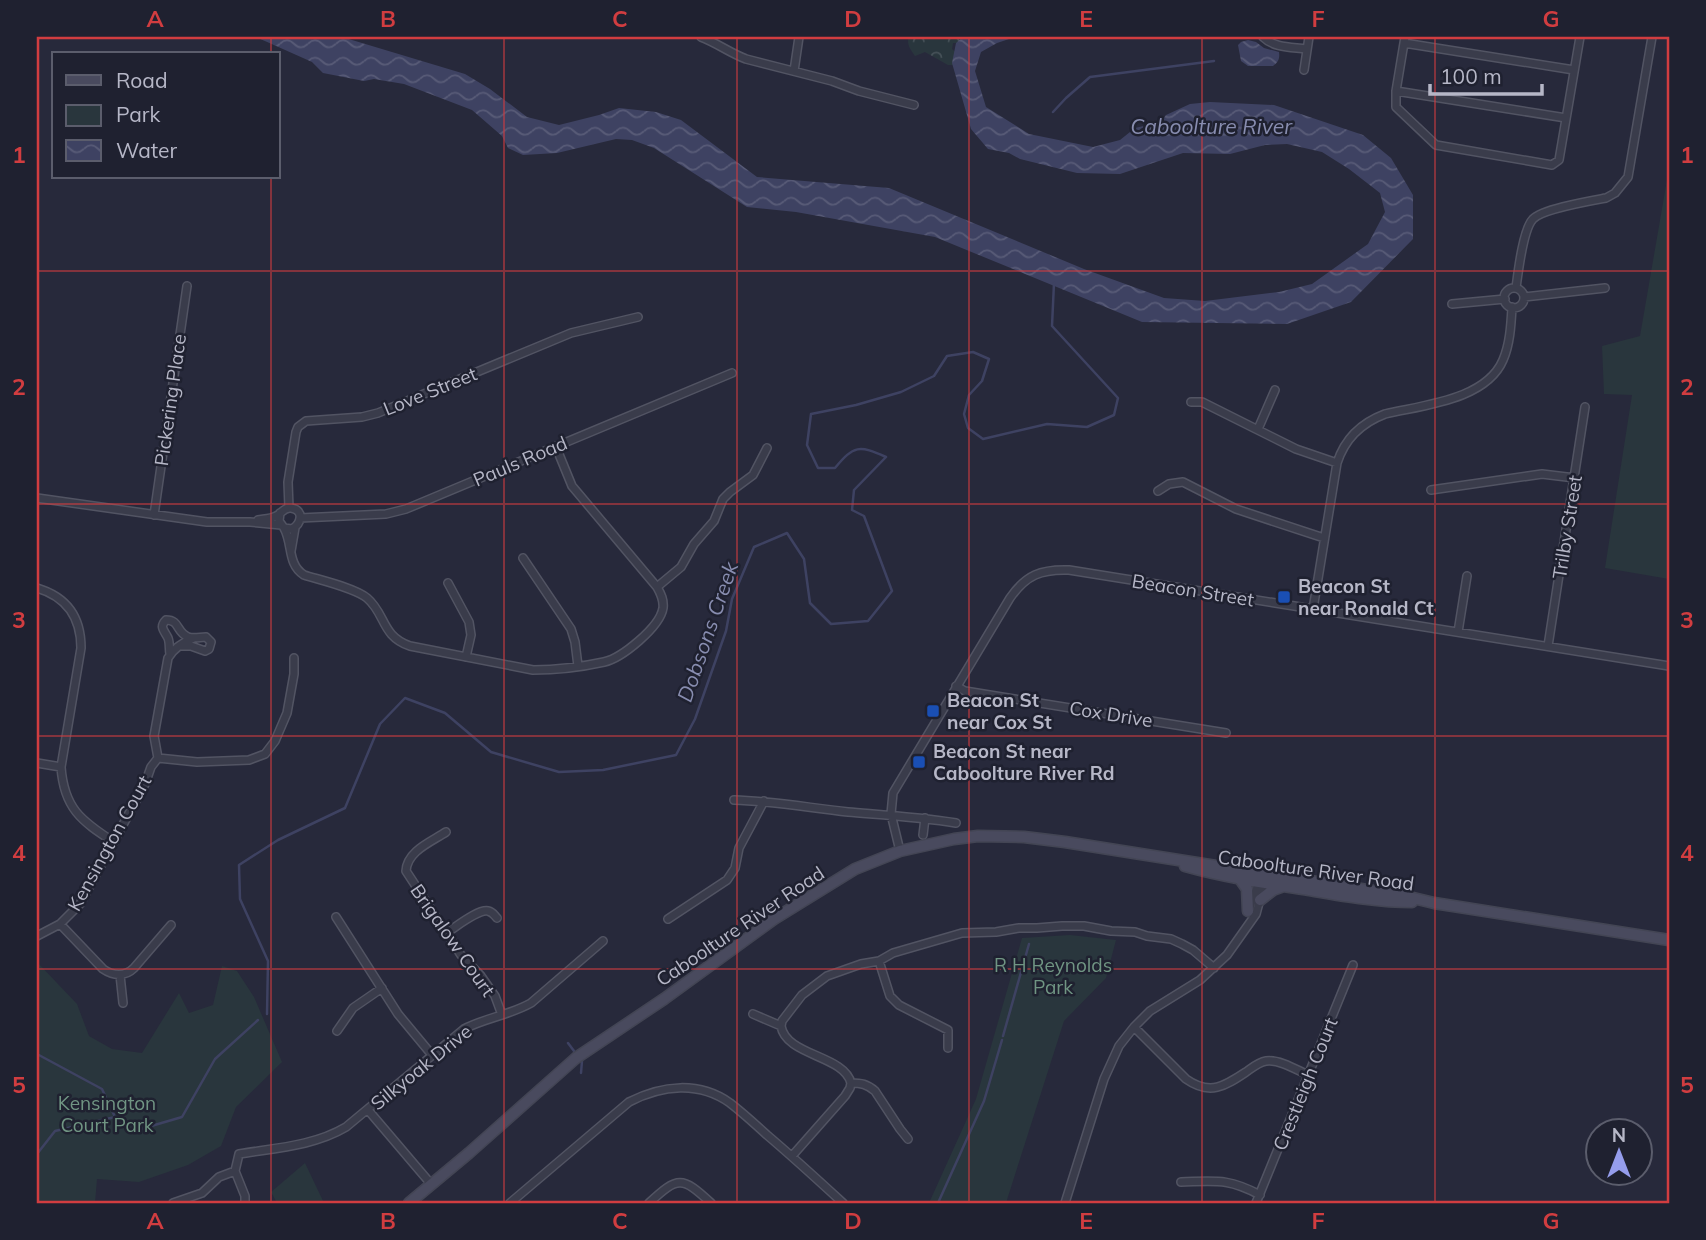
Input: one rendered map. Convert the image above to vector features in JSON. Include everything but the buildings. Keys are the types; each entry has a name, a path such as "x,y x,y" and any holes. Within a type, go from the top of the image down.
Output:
{"main road":[{"name":"Caboolture River Road","path":"409,1203 576,1058 664,999 774,919 855,869 900,851 941,841 978,836 1024,837 1263,878 1405,896 1669,940"},
{"name":"Caboolture River Road","path":"1153,857 1240,879 1263,878 1284,886 1348,896 1434,902"},
{"path":"1240,879 1248,894 1248,911"},
{"path":"1260,900 1284,886"}],"street":[{"path":"701,37 732,54 914,106"},
{"path":"794,71 799,37"},
{"path":"1264,37 1279,46 1307,49"},
{"path":"1304,70 1308,37"},
{"path":"1574,71 1404,40 1396,107 1436,145 1552,165 1559,160 1580,37"},
{"path":"1516,288 1527,229 1533,218 1544,212 1606,198 1615,193 1628,177 1652,37"},
{"path":"1396,91 1566,118"},
{"name":"Pickering Place","path":"154,515 187,286"},
{"path":"1516,288 1524,297 1521,305 1512,307 1505,299 1507,292 1516,288"},
{"path":"1524,297 1605,288"},
{"path":"1452,304 1505,299"},
{"path":"1313,610 1337,463 1347,440 1374,418 1470,393 1484,385 1498,370 1505,356 1512,307"},
{"name":"Love Street","path":"289,508 289,482 296,432 306,421 362,417 378,413 571,333 638,317"},
{"name":"Pauls Road","path":"300,518 386,514 406,509 732,373"},
{"path":"1258,429 1275,390"},
{"path":"1191,402 1202,402 1296,450 1337,463"},
{"name":"Trilby Street","path":"1548,646 1585,407"},
{"path":"280,513 293,565 298,571 366,597 389,632 401,643 533,670 550,670 613,659 655,626 663,609 662,598 657,587 572,486 556,447"},
{"path":"657,587 681,568 694,544 710,527 723,499 753,475 767,448"},
{"path":"1431,490 1542,474 1575,478"},
{"path":"1158,491 1174,482 1183,482 1236,509 1324,538"},
{"path":"37,498 207,522 250,522 296,528"},
{"path":"250,522 276,516 289,508 296,510 300,522 291,551"},
{"path":"523,558 571,629 579,666"},
{"name":"Beacon Street","path":"900,851 891,814 893,793 1018,586 1029,577 1052,570 1069,570 1669,666"},
{"path":"1458,632 1467,576"},
{"path":"447,583 469,622 471,635 466,657"},
{"path":"37,588 60,598 76,620 80,634 61,767 66,796 81,819 114,842"},
{"name":"Kensington Court","path":"37,936 60,924 80,904 145,784 150,767 158,758 154,736 166,663 170,654 163,624 166,620 173,620 184,635 206,637 210,639 211,646 205,651 191,646 179,646"},
{"path":"170,654 194,638"},
{"path":"158,758 197,762 249,760 265,754 275,741 287,713 294,658"},
{"name":"Cox Drive","path":"956,686 965,691 1226,733"},
{"path":"37,763 61,767"},
{"path":"734,800 891,814 956,823"},
{"path":"668,919 727,880 735,867 739,848 764,801"},
{"path":"923,835 925,818"},
{"name":"Brigalow Court","path":"446,832 413,854 406,866 409,877 461,956 481,976 495,996 502,1015"},
{"path":"1065,1203 1108,1067 1119,1046 1133,1027 1159,1005 1200,980 1233,947 1256,914 1263,878"},
{"path":"1245,928 1248,911 1263,878"},
{"path":"446,933 478,912 487,910 497,918"},
{"path":"336,917 398,1014 432,1055"},
{"path":"60,924 103,969 120,975 131,971 171,925"},
{"path":"792,1156 845,1096 851,1083 849,1075 842,1069 797,1045 786,1038 782,1031 782,1021 802,995 827,976 962,933 1084,926 1171,939 1193,950 1214,968"},
{"name":"Silkyoak Drive","path":"235,1171 239,1154 329,1137 346,1127 464,1029 475,1023 520,1010 603,941"},
{"path":"878,961 890,996 899,1005 948,1030 948,1048"},
{"name":"Crestleigh Court","path":"1258,1199 1353,965"},
{"path":"120,975 122,1003"},
{"path":"337,1031 353,1008 382,988"},
{"path":"753,1014 781,1026"},
{"path":"1133,1027 1186,1079 1203,1088 1224,1086 1266,1061 1308,1075"},
{"path":"851,1083 862,1083 875,1091 908,1139"},
{"path":"510,1203 629,1102 645,1094 673,1087 702,1090 730,1103 843,1203"},
{"path":"368,1110 431,1184"},
{"path":"179,1203 207,1189 219,1177 235,1171 245,1203"},
{"path":"1181,1182 1220,1181 1241,1185 1258,1199"},
{"path":"649,1203 669,1185 681,1182 696,1189 711,1203"}],"green space":[{"path":"909,37 967,37 962,43 953,43 952,49 961,57 958,65 948,65 925,52 915,56 909,45"},
{"path":"1668,174 1669,579 1605,568 1632,395 1604,394 1602,346 1640,336"},
{"name":"R H Reynolds Park","path":"1070,935 1116,940 1106,978 1064,1021 1006,1203 929,1203 976,1099 1022,938"},
{"name":"Kensington Court Park","path":"37,962 77,1004 89,1036 112,1049 142,1053 179,993 189,1013 213,1005 222,966 237,971 254,997 282,1062 236,1107 221,1146 188,1165 139,1182 97,1179 95,1203 37,1203"},
{"path":"305,1163 324,1203 277,1203 271,1192"}],"water":[{"name":"Caboolture River","path":"256,37 342,37 465,74 527,117 559,125 619,108 656,112 681,120 757,177 889,188 1084,269 1164,298 1205,301 1279,292 1312,284 1368,244 1385,212 1380,193 1349,169 1322,152 1287,144 1265,145 1230,154 1183,153 1120,174 1077,173 988,149 971,129 952,63 956,43 963,37 1015,37 981,52 975,71 986,107 1029,134 1093,147 1120,140 1135,128 1161,122 1166,115 1190,104 1210,102 1274,105 1363,135 1391,158 1413,195 1413,239 1351,302 1287,324 1142,322 935,237 796,212 747,207 654,148 632,140 616,139 557,153 523,155 508,148 502,136 472,110 404,84 374,79 364,81 323,73 312,62"},
{"path":"1248,40 1279,52 1277,62 1273,66 1248,66 1241,61 1238,45"}],"waterway":[{"path":"1053,112 1090,77 1214,61"},
{"name":"Dobsons Creek","path":"267,1014 268,961 240,899 239,865 278,840 345,808 380,724 405,698 445,713 491,752 559,772 603,770 676,755 695,719 726,631 732,599 754,547 787,533 804,559 810,603 831,624 868,621 892,591 864,516 852,510 854,490 886,457 858,449 847,455 835,468 818,468 807,445 811,414 901,392 934,376 947,356 973,352 989,359 982,381 969,395 964,414 968,428 983,439 1047,424 1087,427 1114,415 1118,398 1052,326 1054,283"},
{"path":"1003,1036 1029,944"},
{"name":"Dobsons Creek","path":"37,1154 55,1131 115,1117 141,1129 182,1117 215,1059 258,1020"},
{"path":"938,1203 984,1101 1002,1040"},
{"path":"568,1043 574,1051"},
{"path":"37,1054 102,1089 115,1117"},
{"path":"581,1073 582,1061"}],"place":[{"name":"Beacon St near Ronald Ct","path":"1284,597"},
{"name":"Beacon St near Cox St","path":"933,711"},
{"name":"Beacon St near Caboolture River Rd","path":"919,762"}]}
